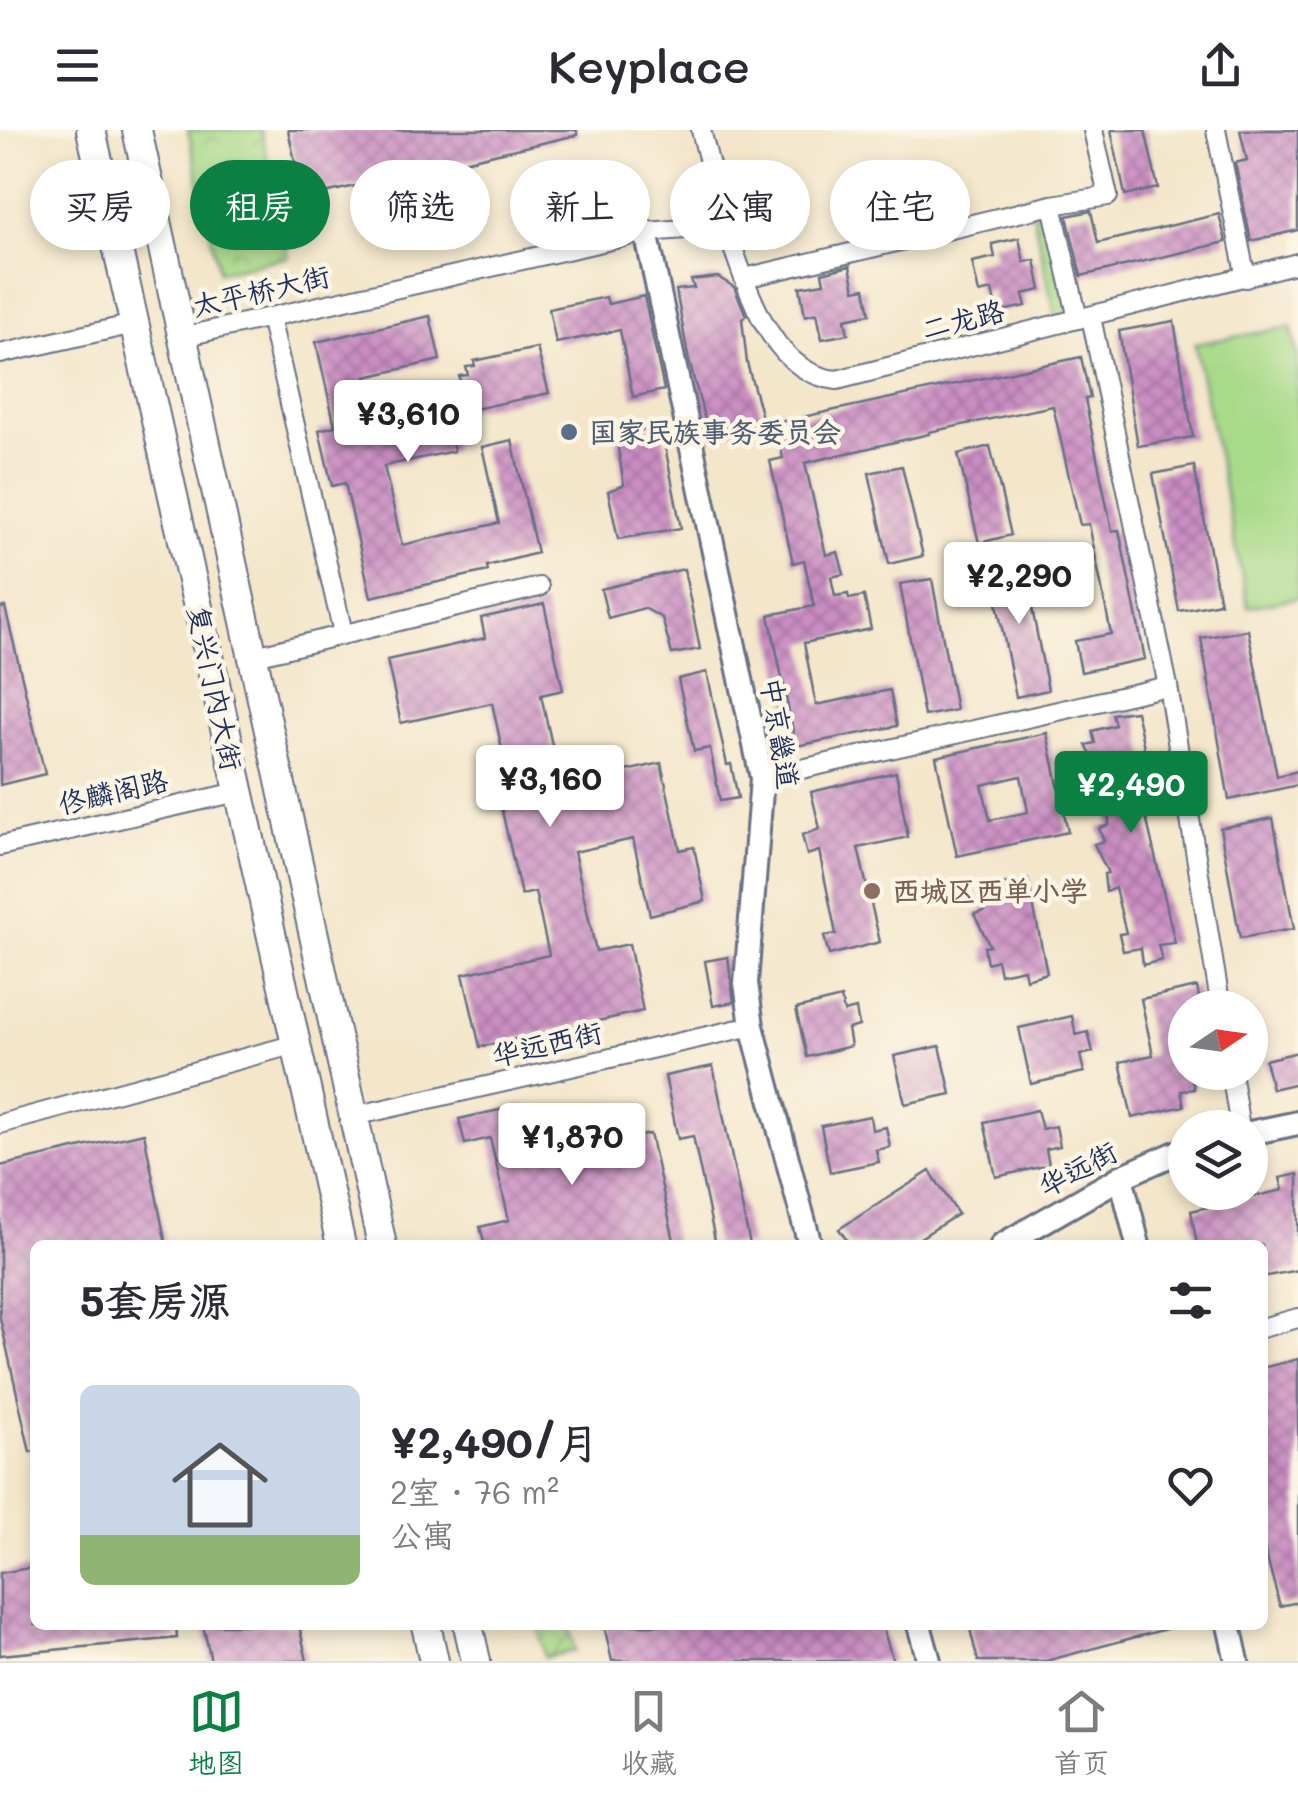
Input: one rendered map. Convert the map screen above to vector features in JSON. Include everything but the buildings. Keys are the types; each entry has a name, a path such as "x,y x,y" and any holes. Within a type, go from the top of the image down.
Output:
{"highway":[{"name":"复兴门内大街","path":"91,130 340,1240"},
{"name":"复兴门内大街","path":"137,130 381,1240"},
{"path":"427,1630 434,1661"},
{"path":"469,1630 476,1661"}],"street":[{"path":"701,130 708,160"},
{"path":"746,278 1052,205 1108,196 1093,130"},
{"path":"1216,130 1246,278"},
{"path":"1052,205 1084,318 1168,686 1217,990"},
{"name":"太平桥大街","path":"182,337 566,250"},
{"name":"中京畿道","path":"650,250 762,778 746,983 752,1026 809,1240"},
{"name":"二龙路","path":"735,250 769,333 791,360 816,378 836,380 1298,264"},
{"path":"270,317 343,634"},
{"path":"0,354 134,324"},
{"path":"255,656 539,587"},
{"path":"762,778 1168,686"},
{"name":"佟麟阁路","path":"0,846 238,792"},
{"name":"华远西街","path":"354,1116 752,1026"},
{"path":"0,1124 296,1044"},
{"path":"1268,1130 1298,1124"},
{"name":"华远街","path":"1011,1240 1168,1157"},
{"path":"1122,1178 1137,1240"},
{"path":"1268,1326 1298,1318"},
{"path":"920,1630 929,1661"},
{"path":"1230,1630 1237,1661"}],"green space":[{"path":"188,130 261,130 268,160 195,160"},
{"path":"1046,212 1070,316 1056,319 1033,215"},
{"path":"214,250 287,250 289,257 219,272"},
{"path":"1291,327 1298,360 1298,598 1248,607 1195,344"},
{"path":"538,1630 570,1630 575,1651 545,1657"}],"place":[{"name":"国家民族事务委员会","path":"569,432"},
{"name":"西城区西单小学","path":"872,891"}]}
